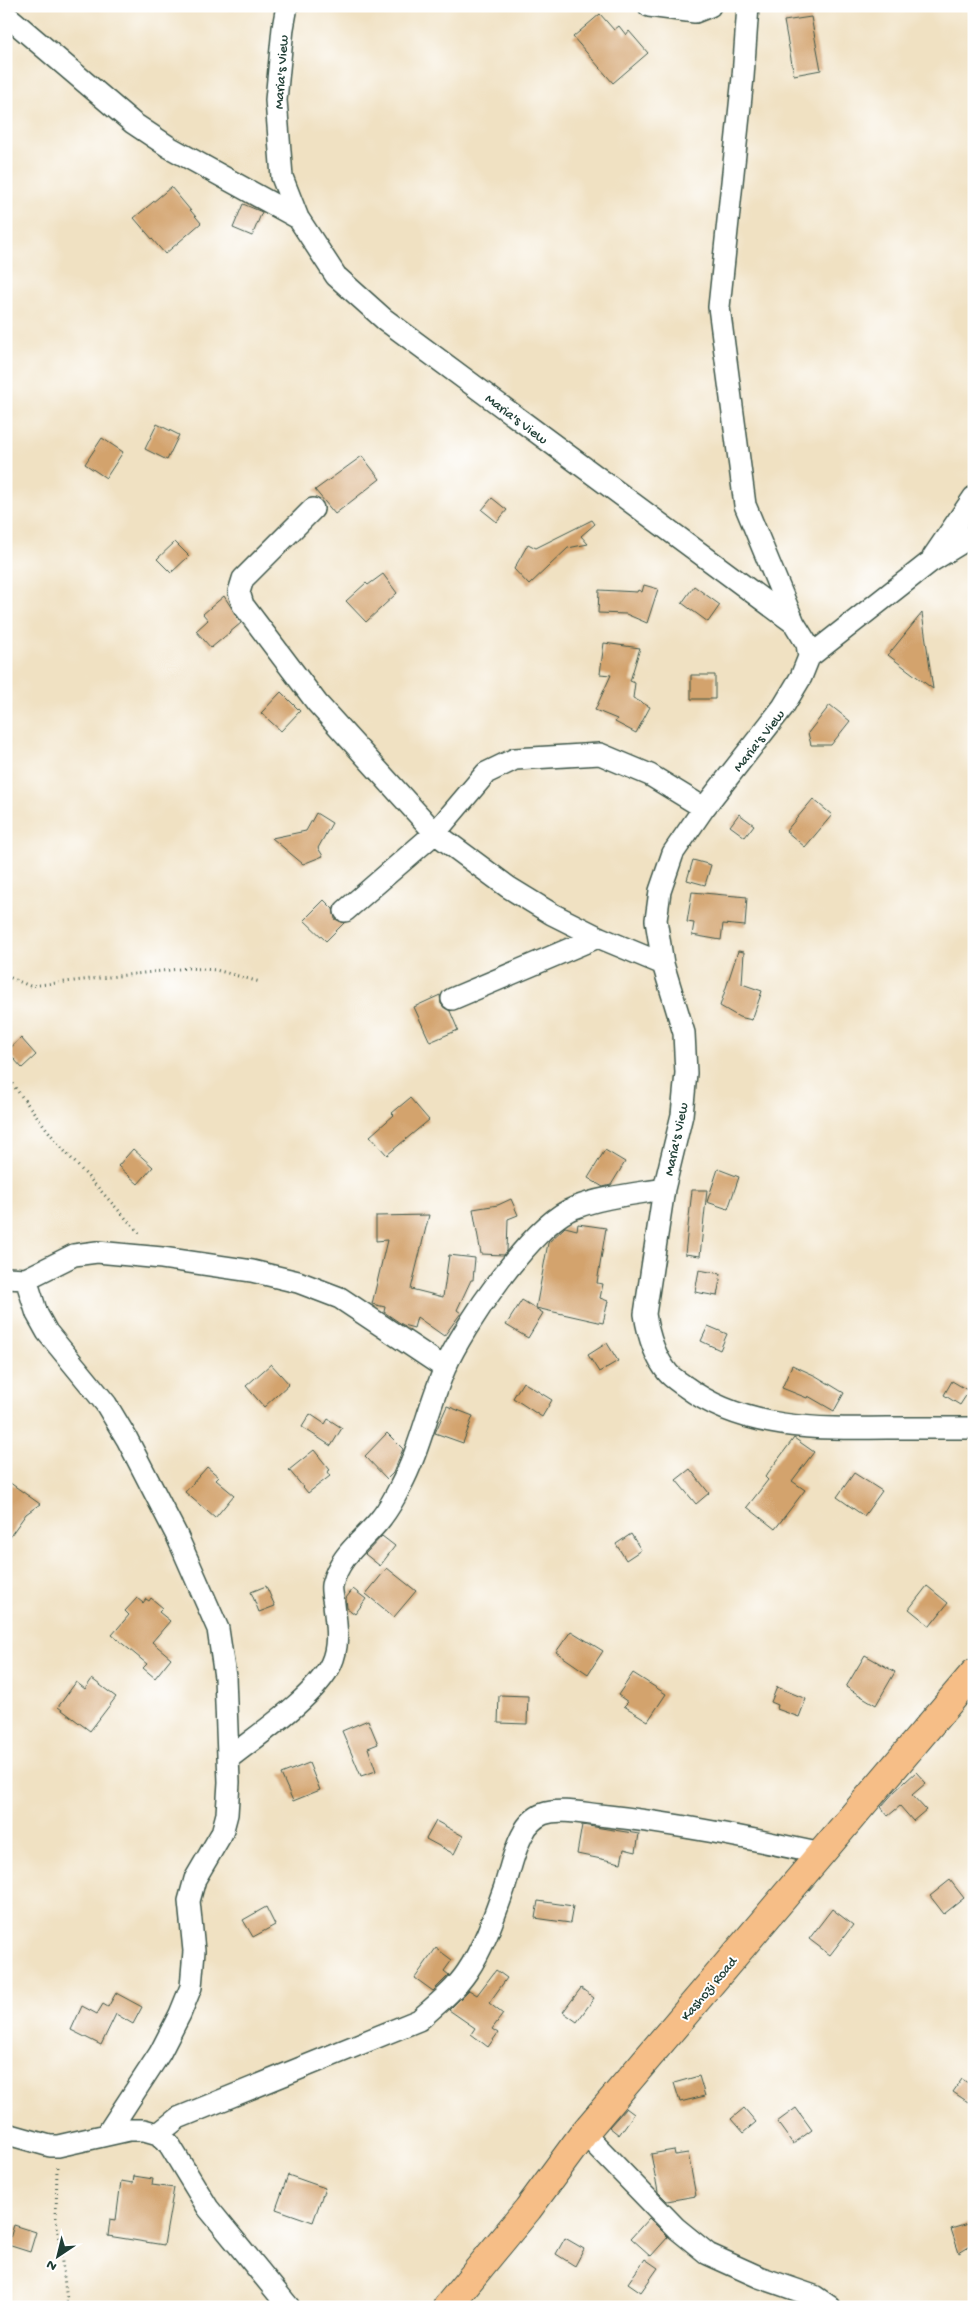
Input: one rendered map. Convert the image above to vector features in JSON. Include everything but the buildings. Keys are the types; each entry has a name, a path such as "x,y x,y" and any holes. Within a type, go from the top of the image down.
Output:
{"main road":[{"name":"Kashozi Road","path":"447,2307 528,2209 584,2133 974,1673"}],"street":[{"name":"Maria's View","path":"287,6 276,100 282,177 298,218 336,276 384,319 794,624 807,644 809,658 801,677 783,707 704,808 673,853 660,892 656,920 663,964 684,1033 686,1073 682,1115 664,1189 645,1314 648,1331 669,1374 702,1399 740,1415 782,1425 822,1429 974,1428"},
{"path":"648,6 695,12 710,6"},
{"path":"748,6 743,76 719,308 745,505 794,624"},
{"path":"6,15 133,123 169,147 298,218"},
{"path":"930,562 974,497"},
{"path":"313,509 243,579 239,592 243,605 317,703 434,833 508,887 552,914 598,937 663,964"},
{"path":"809,658 930,562 974,535"},
{"path":"345,911 434,833 486,774 515,759 600,754 650,775 704,808"},
{"path":"452,999 598,937"},
{"path":"229,1758 289,1710 318,1683 330,1665 336,1650 337,1629 332,1586 339,1569 355,1544 382,1518 401,1487 445,1368 468,1326 506,1273 552,1221 573,1208 664,1189"},
{"path":"108,2134 160,2053 180,2014 191,1987 194,1951 189,1901 194,1879 222,1833 227,1814 229,1758 225,1677 218,1629 201,1588 127,1439 106,1404 47,1332 16,1278 74,1255 97,1252 162,1258 252,1270 298,1282 340,1298 445,1368"},
{"path":"158,2134 178,2118 419,2020 443,1999 467,1972 482,1944 499,1903 523,1832 534,1819 542,1814 550,1812 580,1813 635,1819 728,1833 822,1854"},
{"path":"8,2136 50,2146 58,2146 108,2134 144,2130 158,2134 169,2144 208,2208 289,2307"},
{"path":"584,2133 676,2228 708,2254 759,2278 814,2296 830,2307"}],"path":[{"path":"6,976 30,986 188,968 216,970 260,982"},
{"path":"6,1076 59,1145 162,1258"},
{"path":"58,2146 56,2218 68,2307"}]}
